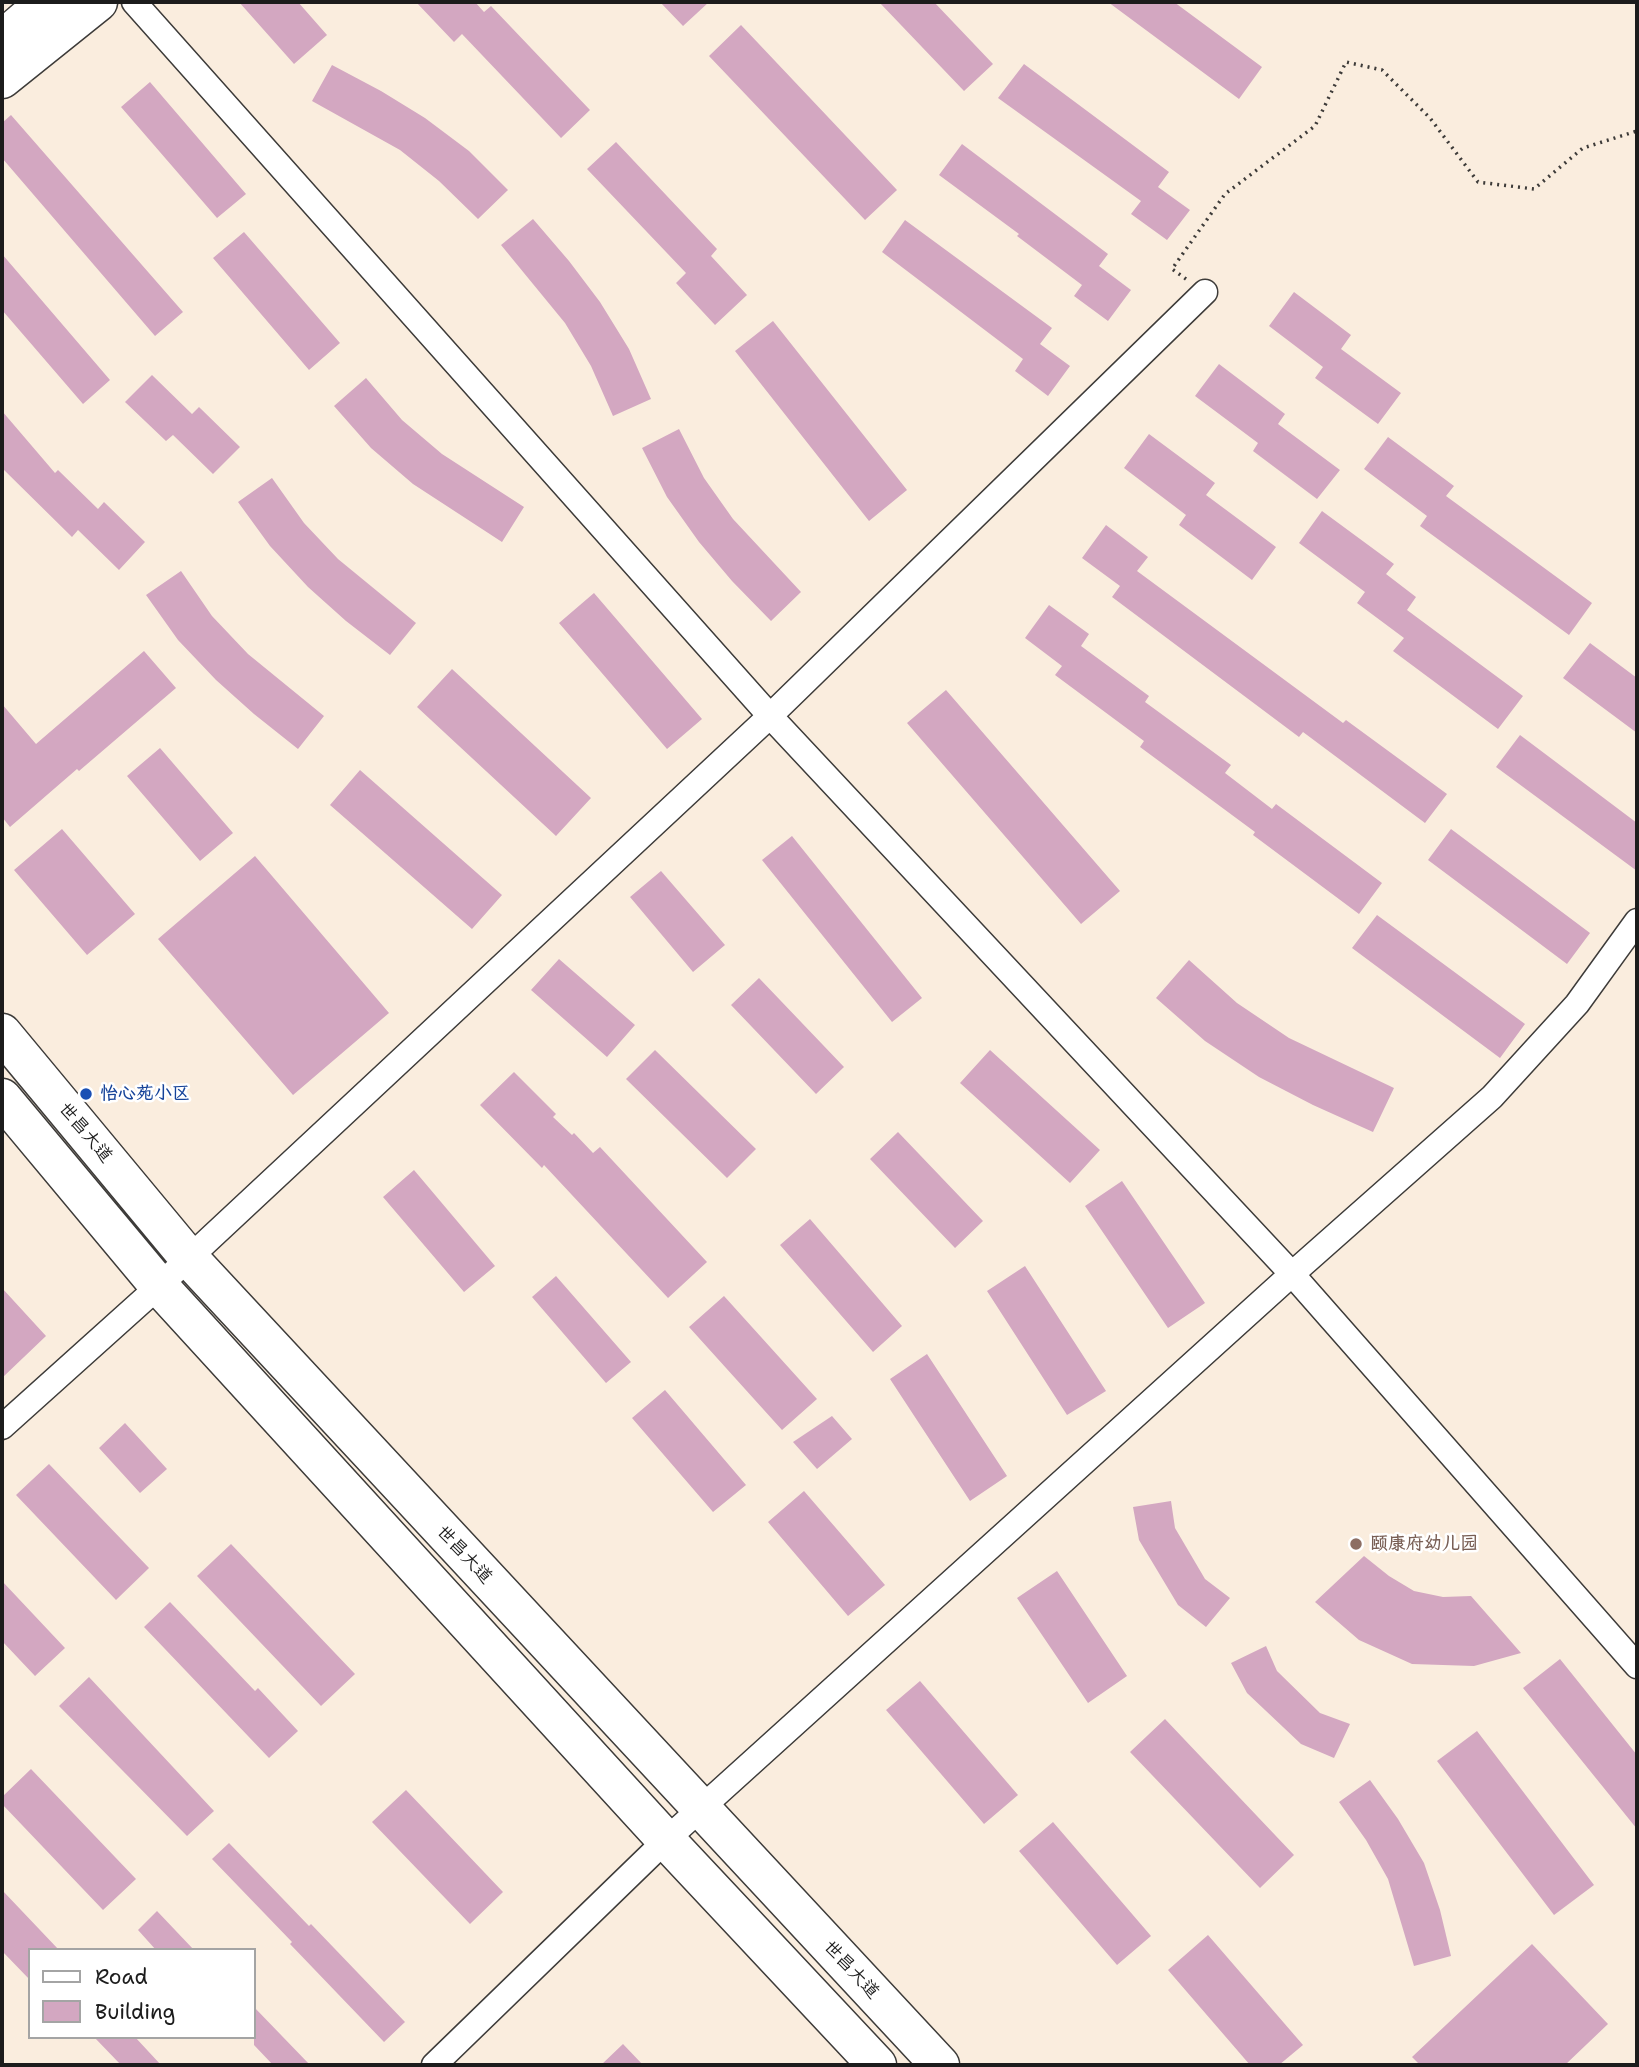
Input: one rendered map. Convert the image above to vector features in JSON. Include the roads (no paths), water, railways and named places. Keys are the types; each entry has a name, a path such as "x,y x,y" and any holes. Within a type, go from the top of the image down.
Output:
{"main road":[{"path":"2,40 46,2"},
{"path":"2,79 98,2"},
{"name":"世昌大道","path":"2,1032 188,1257 940,2065"},
{"path":"2,1098 159,1286 666,1840 877,2065"}],"street":[{"path":"134,2 770,716 1292,1273 1637,1666"},
{"path":"2,1427 159,1286 770,716 1205,292"},
{"path":"434,2065 666,1840 1292,1273 1492,1097 1577,1004 1637,920"}],"place":[{"name":"怡心苑小区","path":"86,1094"},
{"name":"颐康府幼儿园","path":"1356,1544"}]}
